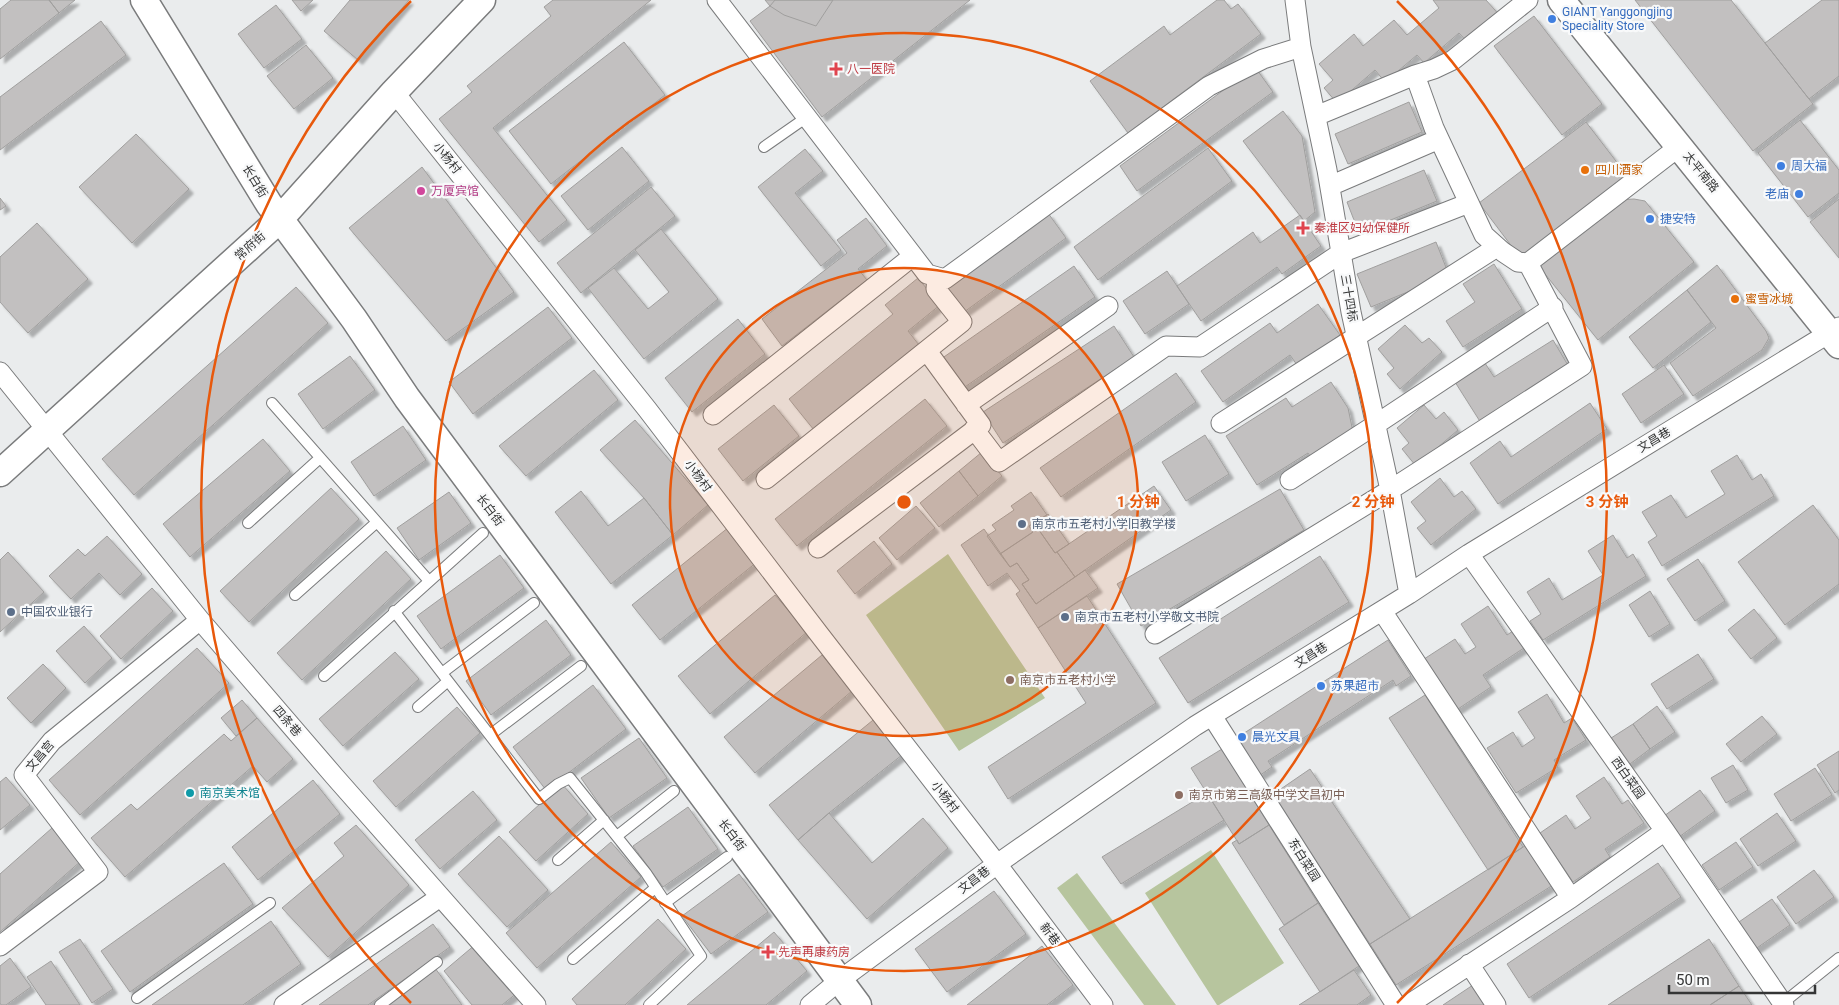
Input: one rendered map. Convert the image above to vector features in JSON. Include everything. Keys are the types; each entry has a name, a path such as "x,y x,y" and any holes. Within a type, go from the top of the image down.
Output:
{"street":[{"name":"长白街","path":"144,0 269,204 354,319 419,414 858,1005"},
{"name":"常府街","path":"0,473 280,219 394,92 482,0"},
{"path":"717,0 927,274 944,279 1209,86 1263,59 1301,47"},
{"name":"三十四标","path":"1295,0 1301,47 1330,186 1356,336 1390,490 1409,594"},
{"path":"1316,116 1453,60 1528,0"},
{"name":"太平南路","path":"1561,0 1836,335"},
{"path":"1415,75 1439,139 1484,235 1518,262 1528,263 1680,146"},
{"name":"小杨村","path":"394,92 647,409 818,634 997,864"},
{"path":"1330,186 1439,139"},
{"path":"974,430 998,462 1166,346 1200,347 1341,253 1469,203"},
{"path":"1220,423 1497,247"},
{"path":"713,415 913,256"},
{"path":"1155,634 1390,490 1582,366 1528,263"},
{"path":"766,479 962,322 936,289 936,276"},
{"path":"966,404 1108,306"},
{"path":"1290,480 1376,426 1552,307"},
{"name":"文昌巷","path":"810,1005 840,980 997,864 1212,716 1409,594 1469,554 1836,335"},
{"path":"818,548 981,424 927,350"},
{"name":"四条巷","path":"0,372 200,620 334,777 536,1005"},
{"name":"西白菜园","path":"1469,554 1665,831 1784,1004"},
{"path":"1382,611 1571,898"},
{"name":"文昌宫","path":"0,946 98,872 24,775 52,741 200,620"},
{"name":"东白菜园","path":"1212,716 1396,1005"},
{"path":"1408,1005 1571,898 1665,831"},
{"name":"新巷","path":"997,864 1103,1005"},
{"path":"284,1005 440,897"},
{"path":"1469,964 1496,1005"}],"lane":[{"path":"764,147 807,117"},
{"path":"272,403 429,581"},
{"path":"248,523 320,458"},
{"path":"295,595 377,522"},
{"path":"324,676 394,611 483,533"},
{"path":"418,707 445,677 534,603"},
{"path":"394,611 539,799 558,784 570,778 617,836 701,956 649,1005"},
{"path":"490,735 581,666"},
{"path":"617,836 674,791"},
{"path":"558,860 604,820"},
{"path":"665,902 727,857"},
{"path":"573,959 655,888"},
{"path":"137,998 270,903"},
{"path":"1784,1004 1839,958"},
{"path":"380,1005 436,962"}],"green space":[{"path":"948,554 1045,698 959,751 866,615"},
{"path":"1211,850 1284,963 1219,1005 1217,1005 1145,893"},
{"path":"1077,873 1176,1005 1144,1005 1057,888"}],"building":[{"path":"11,0 49,0 59,13 0,59 0,9"},
{"path":"49,0 75,0 59,13"},
{"path":"292,0 313,0 301,11"},
{"path":"350,0 409,0 358,60 324,31"},
{"path":"553,0 651,0 493,128 567,220 539,242 439,119 472,92 467,86 551,16 544,7"},
{"name":"八一医院","path":"765,0 970,0 822,117 750,21 770,6"},
{"path":"775,0 833,0 816,26 784,15 770,6"},
{"path":"1217,0 1224,0 1231,9 1238,4 1261,34 1128,133 1090,81 1164,26 1170,35"},
{"path":"1433,0 1486,0 1502,18 1470,45 1459,33 1424,63 1417,55 1385,82 1375,70 1337,103 1324,88 1333,80 1319,64 1354,34 1363,46 1394,20 1407,35 1439,8"},
{"path":"1635,0 1731,0 1813,104 1753,151"},
{"path":"1822,0 1839,0 1839,76 1809,99 1765,43"},
{"path":"276,5 302,39 264,68 238,34"},
{"path":"1534,16 1602,104 1562,135 1494,46"},
{"path":"101,21 126,55 0,150 0,97"},
{"path":"624,42 665,95 551,184 509,131"},
{"path":"306,45 333,78 294,109 267,76"},
{"path":"1255,67 1273,92 1137,191 1120,166"},
{"path":"1409,102 1422,132 1348,164 1335,134"},
{"path":"1283,111 1302,136 1315,212 1304,221 1243,141"},
{"path":"1800,120 1839,170 1839,193 1808,217 1758,153"},
{"path":"1586,122 1629,178 1522,260 1479,203"},
{"path":"136,134 189,189 132,243 79,187"},
{"path":"622,147 649,181 588,230 561,196"},
{"path":"1208,148 1232,181 1098,280 1074,247"},
{"path":"805,149 823,171 795,193 841,250 821,266 758,187"},
{"path":"422,167 514,292 446,341 349,228"},
{"path":"1424,170 1437,201 1359,233 1347,202"},
{"path":"651,187 675,216 581,293 557,263"},
{"path":"0,198 6,206 0,210"},
{"path":"1634,199 1645,201 1694,262 1598,340 1537,264 1616,200"},
{"path":"1839,199 1839,258 1810,222"},
{"path":"1048,213 1066,238 960,315 942,290"},
{"path":"1300,215 1321,246 1282,274 1277,267 1201,321 1177,286 1253,232 1260,243"},
{"path":"866,218 887,246 858,269 867,280 782,346 762,319 847,253 837,240"},
{"path":"37,223 88,279 28,333 0,302 0,257"},
{"path":"661,229 718,299 644,359 588,288 614,268 648,309 669,292 635,250"},
{"path":"1436,242 1449,275 1371,307 1357,274"},
{"path":"1494,264 1522,309 1463,347 1446,321 1475,302 1463,284"},
{"path":"1717,265 1766,331 1769,338 1762,350 1693,396 1670,363 1716,328 1687,290"},
{"path":"1074,266 1095,297 962,389 941,359"},
{"path":"1167,271 1189,304 1145,334 1123,301"},
{"path":"918,278 940,305 908,331 919,345 814,430 789,399 893,314 885,305"},
{"path":"296,287 328,323 134,495 102,459"},
{"path":"1687,290 1711,322 1653,368 1629,337"},
{"path":"1318,304 1340,335 1297,365 1290,355 1223,402 1201,371 1270,323 1277,333"},
{"path":"548,307 572,338 473,414 449,382"},
{"path":"738,319 765,354 692,412 665,378"},
{"path":"1405,325 1422,343 1429,338 1442,352 1400,389 1387,374 1394,368 1378,349"},
{"path":"1114,326 1134,357 1003,443 983,412"},
{"path":"1553,340 1569,367 1481,423 1455,382 1485,363 1494,377"},
{"path":"350,356 375,390 323,429 298,394"},
{"path":"1664,365 1684,394 1641,423 1622,394"},
{"path":"594,370 618,400 526,476 499,446"},
{"path":"1176,373 1196,402 1061,497 1040,468"},
{"path":"1331,382 1348,408 1353,432 1312,459 1308,453 1257,485 1226,436 1286,398 1292,407"},
{"path":"925,399 947,426 797,546 775,519"},
{"path":"1590,403 1607,429 1498,504 1470,463 1500,441 1511,457"},
{"path":"774,405 799,436 743,481 718,449"},
{"path":"1424,405 1436,419 1444,412 1458,430 1416,466 1402,449 1409,443 1397,428"},
{"path":"635,420 708,505 673,535 644,498 600,450"},
{"path":"403,426 426,460 374,496 351,462"},
{"path":"1205,435 1229,474 1186,501 1162,462"},
{"path":"263,439 290,471 190,557 163,524"},
{"path":"982,452 1002,476 978,496 959,471"},
{"path":"1737,455 1752,480 1761,474 1774,496 1662,566 1648,542 1657,536 1642,512 1671,495 1686,518 1725,494 1711,471"},
{"path":"959,471 978,496 939,527 920,503"},
{"path":"1440,478 1454,497 1462,491 1476,509 1431,545 1417,528 1426,521 1411,502"},
{"path":"1154,486 1171,510 1075,577 1057,552"},
{"path":"331,488 359,519 249,622 220,591"},
{"path":"1280,489 1304,530 1141,626 1117,584"},
{"path":"581,491 608,526 644,498 673,535 611,584 555,512"},
{"path":"449,492 471,523 419,560 397,528"},
{"path":"1031,492 1047,515 1029,526 1033,532 1000,554 987,536 996,530 992,525 1014,510 1011,506"},
{"path":"1813,505 1839,540 1839,584 1785,625 1738,562"},
{"path":"916,506 935,528 897,560 879,538"},
{"path":"1048,514 1069,544 1055,553 1034,523"},
{"path":"1034,523 1075,577 1036,604 1022,584 1029,580 1017,563 1010,567 1000,554 1033,532 1029,526"},
{"path":"729,527 757,562 660,640 632,605"},
{"path":"984,529 1010,567 1017,563 1029,580 1022,584 1036,604 1085,570 1098,588 1038,628 1016,594 1020,591 1007,573 988,586 961,545"},
{"path":"1613,535 1627,558 1633,554 1646,576 1543,640 1530,621 1541,614 1527,592 1549,578 1562,600 1603,575 1588,551"},
{"path":"107,536 142,574 120,595 99,573 71,599 49,576 78,549 85,556"},
{"path":"874,541 892,564 855,594 837,571"},
{"path":"386,551 411,579 302,680 277,653"},
{"name":"中国农业银行","path":"8,552 44,592 0,632 0,560"},
{"path":"500,555 524,588 441,649 417,616"},
{"path":"1320,556 1349,602 1188,703 1159,658"},
{"path":"1698,559 1725,601 1695,621 1667,579"},
{"path":"152,588 173,611 121,659 100,636"},
{"path":"1650,591 1670,624 1649,637 1629,605"},
{"path":"775,595 807,632 710,714 678,676"},
{"path":"1087,596 1156,703 1008,799 988,767 1086,703 1038,628"},
{"path":"1488,606 1507,635 1513,631 1524,648 1483,675 1491,687 1455,711 1421,661 1455,639 1465,654 1476,647 1461,624"},
{"path":"1754,609 1777,638 1751,659 1728,630"},
{"path":"546,620 571,655 491,715 466,681"},
{"path":"84,626 112,658 85,683 56,651"},
{"path":"1388,640 1411,676 1396,686 1393,680 1268,761 1272,767 1259,776 1235,739"},
{"path":"197,648 229,683 80,815 49,780"},
{"path":"395,652 419,679 343,746 319,719"},
{"path":"1698,654 1714,679 1667,709 1651,684"},
{"path":"822,655 852,691 755,773 724,737"},
{"path":"43,664 66,688 31,723 7,698"},
{"path":"593,685 626,729 546,790 513,747"},
{"path":"1547,694 1564,723 1572,718 1586,740 1554,760 1558,767 1516,793 1487,748 1513,732 1522,747 1535,738 1518,712"},
{"path":"1425,695 1523,847 1488,870 1389,718"},
{"path":"242,700 257,718 236,736 221,718"},
{"path":"1657,706 1675,732 1650,749 1633,724"},
{"path":"457,707 480,733 396,807 373,781"},
{"path":"878,716 907,751 798,840 769,805"},
{"path":"1762,716 1777,734 1741,762 1726,744"},
{"name":"南京美术馆","path":"257,718 293,759 267,782 253,766 125,877 91,838 131,804 137,810 224,734 231,741"},
{"path":"1633,724 1650,749 1626,767 1608,740"},
{"path":"639,738 667,778 609,818 581,778"},
{"path":"1222,749 1269,825 1239,844 1191,768"},
{"path":"1839,751 1839,790 1835,793 1817,765"},
{"path":"1733,765 1748,790 1726,803 1711,778"},
{"path":"1815,768 1832,795 1791,821 1774,794"},
{"path":"1310,769 1410,919 1370,944 1272,795"},
{"path":"6,777 30,805 0,830 0,782"},
{"path":"1604,777 1622,804 1628,800 1644,823 1605,849 1610,857 1573,882 1540,833 1566,815 1575,829 1591,818 1576,796"},
{"path":"313,780 340,814 258,880 232,847"},
{"path":"562,784 588,814 536,861 509,832"},
{"path":"1700,790 1715,811 1679,837 1664,816"},
{"path":"473,791 497,820 440,869 415,840"},
{"path":"1207,793 1224,820 1121,884 1102,857"},
{"path":"688,807 718,849 663,887 633,846"},
{"path":"829,813 872,863 923,818 948,848 867,919 798,840"},
{"path":"1777,813 1796,841 1758,866 1740,839"},
{"path":"356,825 409,885 328,957 282,908 344,856 334,843"},
{"path":"1269,825 1318,903 1284,925 1232,843 1237,840 1239,844"},
{"path":"52,828 81,861 0,932 0,874"},
{"path":"499,836 548,890 507,927 458,874"},
{"path":"611,842 641,877 537,968 506,933"},
{"path":"1736,842 1753,867 1719,890 1702,865"},
{"path":"1528,844 1553,885 1396,985 1370,944"},
{"path":"224,863 253,904 130,992 101,951"},
{"path":"1658,863 1681,897 1529,998 1507,964"},
{"path":"1814,870 1834,897 1796,924 1777,897"},
{"path":"739,874 768,912 711,954 682,916"},
{"path":"994,891 1026,934 947,992 915,949"},
{"path":"1772,899 1790,925 1754,950 1736,924"},
{"path":"1318,903 1359,966 1320,992 1279,929"},
{"path":"658,919 686,949 625,1005 577,1005 572,999"},
{"path":"271,921 301,964 243,1005 152,1005"},
{"path":"433,924 450,947 368,1005 319,1005"},
{"path":"774,932 807,971 766,1005 687,1005"},
{"path":"80,939 113,989 92,1003 59,952"},
{"path":"1709,939 1739,986 1710,1005 1608,1005"},
{"path":"476,944 517,993 502,1005 472,1005 444,971"},
{"path":"1042,946 1073,985 1047,1005 967,1005"},
{"path":"10,958 31,987 6,1005 1,1005 0,966"},
{"path":"51,961 80,1005 46,1005 27,977"},
{"path":"435,968 462,1005 385,1005"},
{"path":"1354,970 1371,995 1357,1005 1299,1005"},
{"path":"1473,985 1487,1005 1443,1005"},
{"path":"1739,986 1752,1005 1710,1005"}],"place":[{"name":"GIANT Yanggongjing Speciality Store","path":"1552,19"},
{"name":"八一医院","path":"836,69"},
{"name":"周大福","path":"1781,166"},
{"name":"四川酒家","path":"1585,170"},
{"name":"万厦宾馆","path":"421,191"},
{"name":"老庙","path":"1799,194"},
{"name":"捷安特","path":"1650,219"},
{"name":"秦淮区妇幼保健所","path":"1303,228"},
{"name":"蜜雪冰城","path":"1735,299"},
{"name":"南京市五老村小学旧教学楼","path":"1022,524"},
{"name":"中国农业银行","path":"11,612"},
{"name":"南京市五老村小学敬文书院","path":"1065,617"},
{"name":"南京市五老村小学","path":"1010,680"},
{"name":"苏果超市","path":"1321,686"},
{"name":"晨光文具","path":"1242,737"},
{"name":"南京美术馆","path":"190,793"},
{"name":"南京市第三高级中学文昌初中","path":"1179,795"},
{"name":"先声再康药房","path":"768,952"}]}
